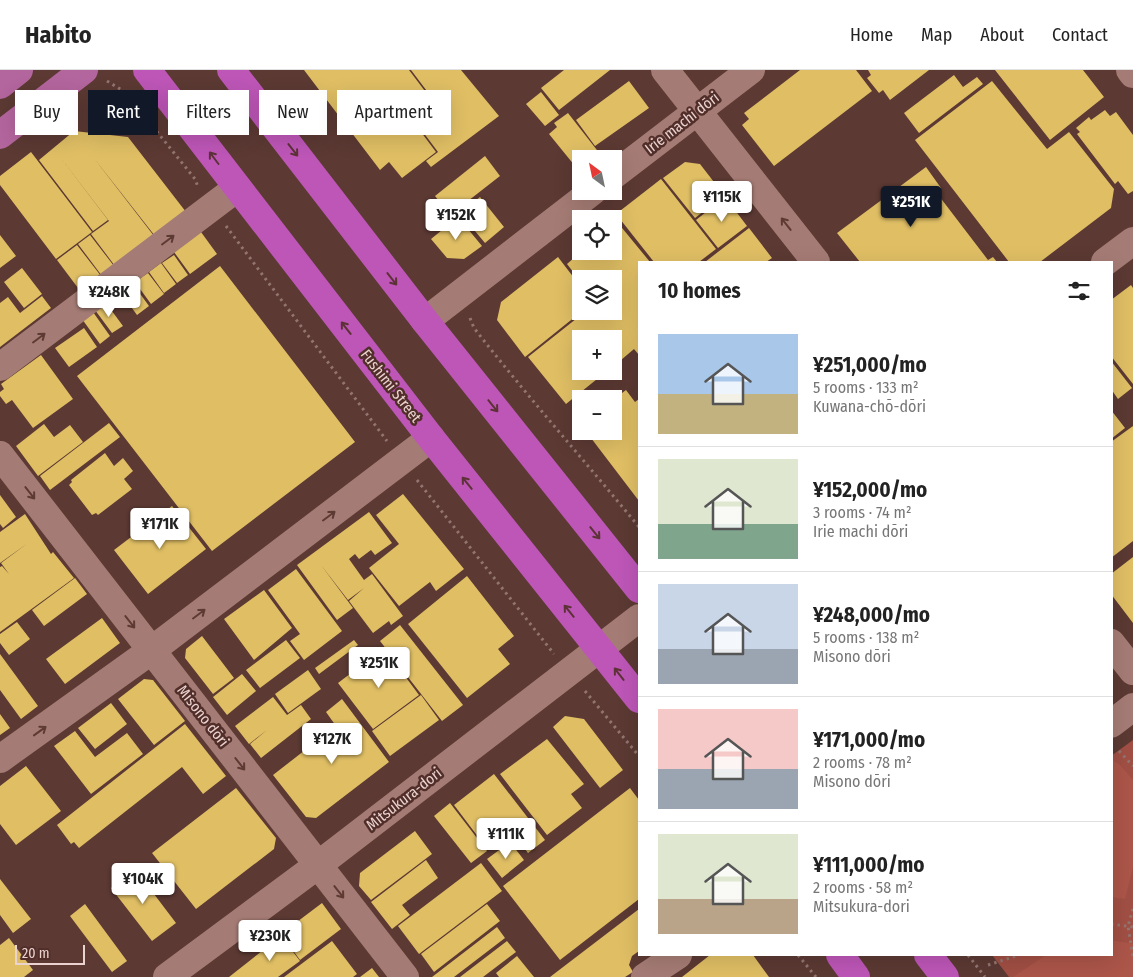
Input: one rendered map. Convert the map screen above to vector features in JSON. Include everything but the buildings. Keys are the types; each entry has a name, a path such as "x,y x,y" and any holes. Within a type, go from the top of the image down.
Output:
{"highway":[{"name":"Fushimi Street","path":"147,70 431,438 638,698"},
{"path":"231,70 425,321 638,588"},
{"path":"841,956 856,977"},
{"path":"929,956 945,977"}],"main road":[{"path":"0,85 20,70"},
{"path":"0,136 94,75"}],"street":[{"path":"665,70 815,261"},
{"name":"Irie machi dōri","path":"622,170 751,70"},
{"path":"1130,70 1133,74"},
{"path":"0,367 237,188"},
{"path":"425,321 581,200"},
{"path":"1106,261 1133,241"},
{"path":"0,759 152,650 431,438"},
{"name":"Misono dōri","path":"1,458 405,977"},
{"name":"Mitsukura-dori","path":"167,977 318,865 638,619"},
{"path":"1113,646 1133,672"},
{"path":"1113,722 1133,707"},
{"path":"645,977 676,956"}],"path":[{"path":"94,75 125,92 195,179 202,196 402,461 549,649"},
{"path":"468,314 474,328 532,402 575,449 638,526"},
{"path":"588,694 638,755"},
{"path":"1119,751 1133,766"},
{"path":"1133,909 1131,927 1133,957"},
{"path":"1113,924 1131,927"},
{"path":"799,956 816,977"},
{"path":"969,956 985,977"},
{"path":"988,965 1016,956"}],"shaded area":[{"path":"1133,740 1133,977 1009,977 993,956 1113,956 1113,755"},
{"path":"1113,760 1120,765 1133,780 1133,867 1125,899 1113,897"},
{"path":"1113,940 1133,944 1133,977 1013,977 1044,956 1113,956"}]}
